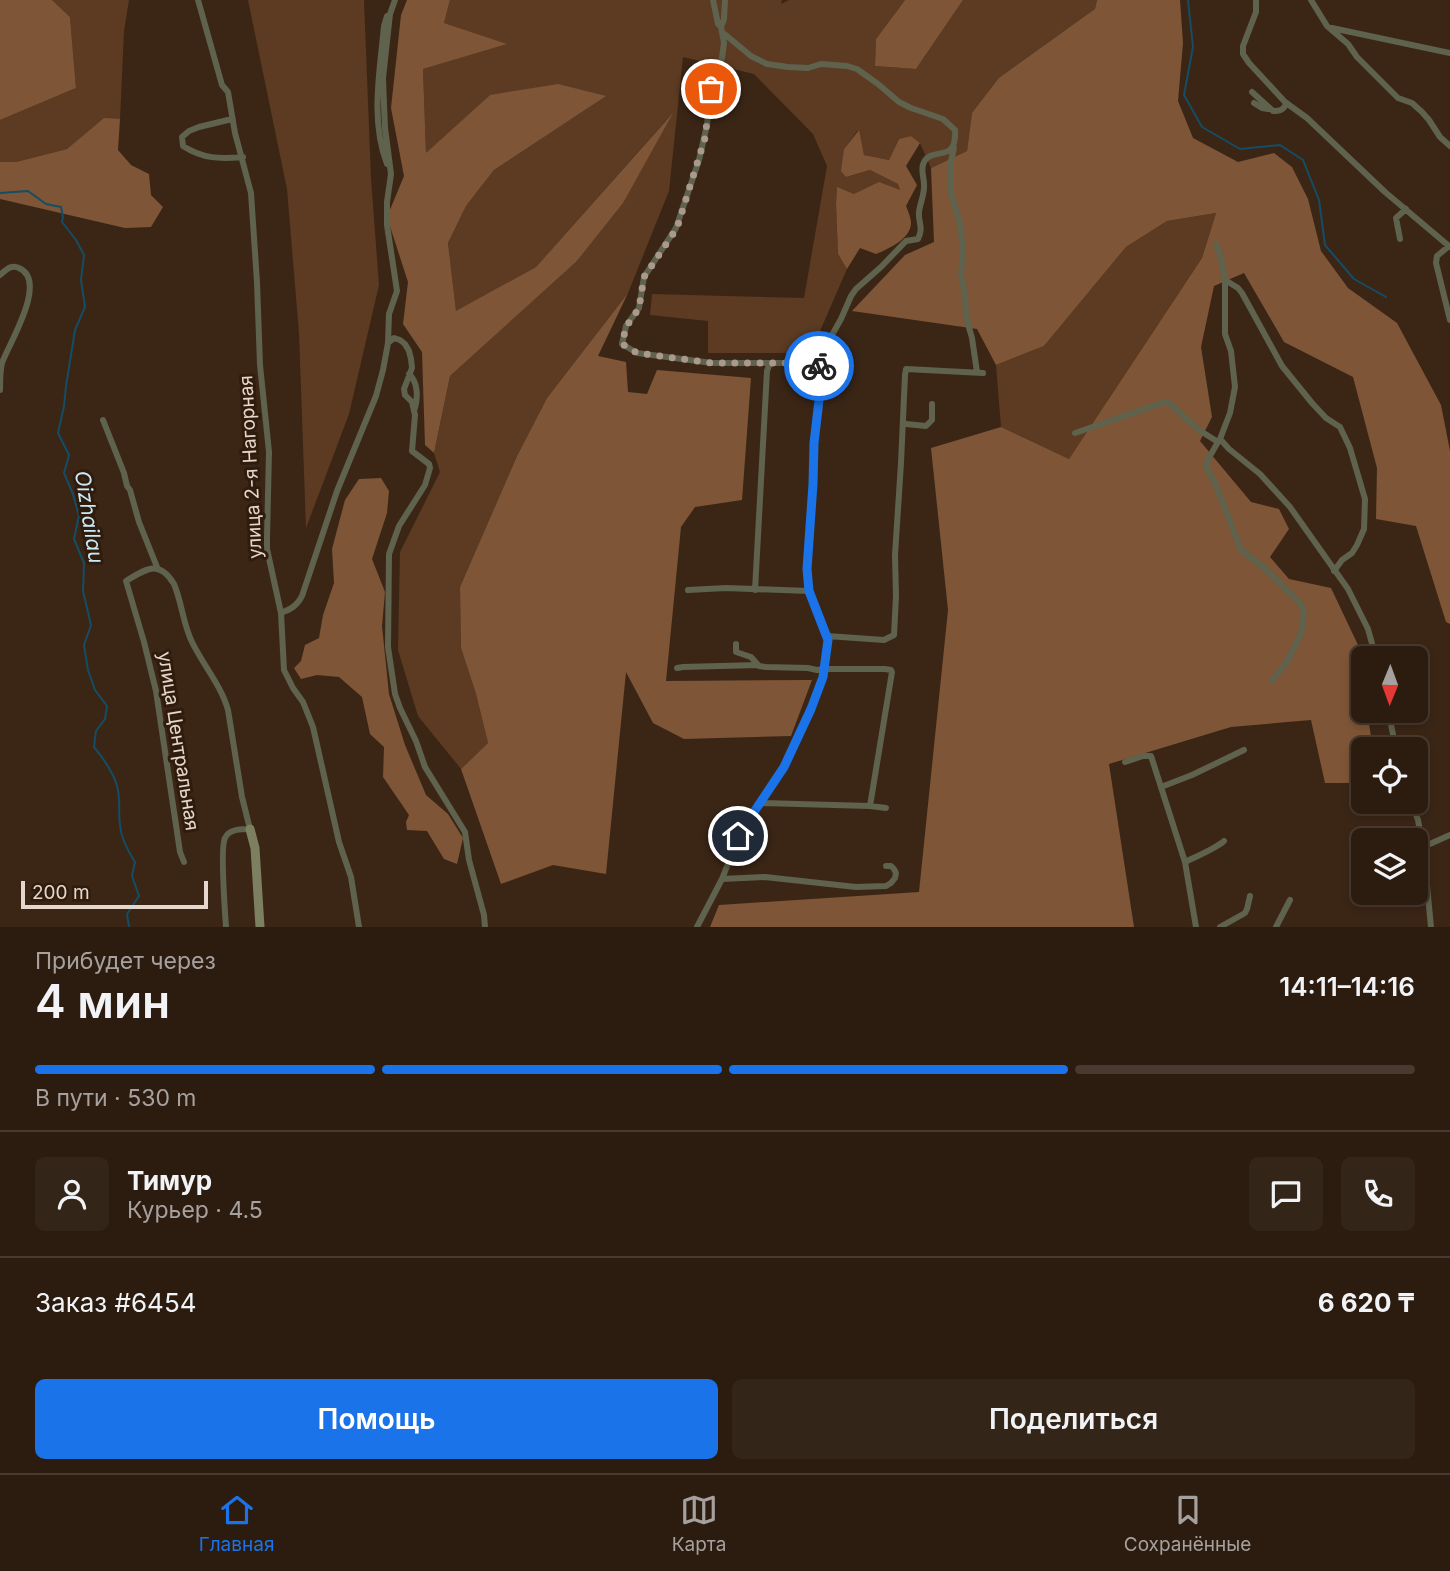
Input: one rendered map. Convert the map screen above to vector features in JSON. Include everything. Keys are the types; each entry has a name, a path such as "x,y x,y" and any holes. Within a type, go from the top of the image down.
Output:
{"street":[{"name":"улица 2-я Нагорная","path":"198,0 222,85 229,92 232,119 252,204 260,365 269,452 267,549 281,613 284,670 303,702 313,727 339,842 351,877 359,927"},
{"path":"281,613 292,609 302,596 337,491 376,396 383,370 389,314 397,291 387,225 391,173 383,86 390,12 396,0"},
{"path":"713,0 721,29 751,56 767,64 808,68 821,64 857,69 872,78 899,102 943,119 955,130 951,193 960,223 961,274 968,330 980,372 906,369 895,535 894,635 884,640 827,636"},
{"path":"725,0 721,29 724,43 722,58 712,79 707,125 699,160 677,228 644,277 639,308 626,327 622,344 637,353 712,363 842,366 846,354"},
{"path":"1256,0 1256,12 1243,46 1243,54 1286,103 1307,118 1385,192 1449,246 1437,256 1436,263 1450,320"},
{"path":"1311,0 1330,28 1348,44 1357,57 1398,98 1412,103 1422,112 1450,146"},
{"path":"1330,28 1450,53"},
{"path":"1252,92 1268,109"},
{"path":"1254,103 1262,108 1280,111 1286,103"},
{"path":"232,119 188,131 182,138 183,146 194,154 210,158 243,157"},
{"path":"697,927 722,879 742,828 780,774 790,754 816,697 824,669 827,636 809,591 807,569 814,443 824,349 856,289 906,240 918,239 920,236 919,214 925,186 923,164 926,159 951,149 956,142"},
{"path":"1400,239 1396,218 1406,209"},
{"path":"1216,244 1225,280 1226,334 1235,387 1230,413 1206,467 1241,550 1262,566 1300,603 1304,612 1301,634 1286,663 1272,681"},
{"path":"0,275 15,266 23,270 29,287 29,298 15,337 2,361 0,390"},
{"path":"1225,280 1242,293 1282,366 1326,418 1340,428 1350,448 1365,499 1364,528 1352,553 1342,560 1334,571"},
{"path":"388,343 394,338 400,340 409,351 412,368 404,389 414,411"},
{"path":"755,590 767,371 771,363"},
{"path":"409,374 417,390 412,451 429,464 430,468 425,485 399,526 389,554 388,647 397,701 425,767 465,832 485,927"},
{"path":"1075,433 1162,403 1175,407 1182,416 1219,441 1274,487 1355,602 1373,646"},
{"path":"903,422 926,426 932,420 932,404"},
{"path":"103,421 157,567"},
{"name":"улица Центральная","path":"184,862 180,852 156,691 126,581 148,568 157,567 174,584 188,634 226,705 242,797 255,848 260,927"},
{"path":"688,590 809,591"},
{"path":"736,644 736,652 751,657 758,665"},
{"path":"677,668 758,665 817,670 891,670 884,731 870,806"},
{"path":"1161,786 1192,775 1244,750"},
{"path":"1125,762 1151,755 1185,862 1196,927"},
{"path":"761,803 886,808"},
{"path":"226,927 222,851 224,839 230,832 250,829"},
{"path":"1428,844 1450,835"},
{"path":"1185,862 1224,841"},
{"path":"722,879 765,877 856,887 886,886 895,878 894,869 886,866"},
{"path":"1220,927 1245,913 1250,896"},
{"path":"1428,897 1431,927"},
{"path":"1276,927 1290,900"}],"shaded area":[{"path":"0,0 52,0 70,17 76,88 0,120"},
{"path":"52,0 129,0 124,31 120,119 104,119 67,149 16,162 0,162 0,120 76,88 70,17"},
{"path":"248,0 364,0 371,179 379,285 349,414 306,528 299,333 287,189"},
{"path":"407,0 450,0 444,23 507,44 423,69 426,153 490,95 558,84 606,96 494,170 466,206 448,243 456,311 536,267 673,113 623,203 576,262 450,376 434,453 425,445 422,352 403,324 408,282 387,217 404,176 391,108 401,15"},
{"path":"450,0 782,0 781,4 789,0 905,0 876,39 875,66 916,69 963,0 1097,0 1095,9 972,113 967,151 931,168 920,143 911,136 899,139 889,160 864,155 858,130 844,149 846,177 870,170 898,184 900,190 854,194 837,188 838,254 847,269 820,331 791,353 708,353 708,321 650,315 652,294 804,298 827,166 813,134 754,74 683,57 669,191 628,293 547,398 517,456 460,587 461,648 488,743 461,769 418,716 398,650 400,552 440,472 434,453 450,376 576,262 670,116 536,267 456,312 448,243 466,206 494,170 605,96 490,95 426,154 423,69 506,44 444,23"},
{"path":"905,0 963,0 916,69 875,66 876,39"},
{"path":"1097,0 1180,0 1183,43 1178,101 1193,138 1238,162 1274,153 1292,167 1308,199 1321,251 1348,288 1397,323 1441,405 1450,451 1450,624 1446,622 1416,526 1376,519 1377,468 1353,377 1284,342 1244,273 1214,286 1201,347 1212,417 1200,441 1251,502 1279,509 1289,529 1270,557 1289,579 1331,588 1358,645 1351,646 1351,723 1369,723 1371,737 1351,737 1351,783 1325,783 1311,720 1231,727 1109,764 1134,927 710,927 719,905 919,892 948,610 931,448 1001,427 1069,459 1202,258 1216,213 1167,221 1126,247 1044,346 996,365 977,329 852,311 905,255 934,242 931,168 967,151 972,113 999,78 1095,9"},
{"path":"104,118 120,119 118,150 131,165 149,174 151,195 163,207 151,227 125,228 0,199 0,162 16,162 67,149"},
{"path":"859,130 864,155 889,160 899,139 911,136 920,143 906,166 917,185 906,206 911,223 907,234 898,243 876,254 860,248 847,269 838,254 837,187 854,194 879,182 900,190 898,184 870,170 846,177 841,171 844,149"},
{"path":"1216,213 1202,258 1069,459 1001,427 996,365 1044,346 1126,247 1167,221"},
{"path":"628,293 598,356 626,362 628,392 647,394 657,370 751,378 742,500 695,507 681,527 666,681 812,680 791,736 684,739 653,723 626,672 606,874 553,865 501,884 461,769 488,743 461,648 460,587 517,456 547,398"},
{"path":"381,478 389,491 387,513 372,559 385,592 382,626 389,694 405,745 426,795 448,814 463,838 457,864 444,859 427,831 407,830 409,815 383,777 384,747 370,734 362,697 339,677 317,675 301,679 294,668 301,661 305,645 319,638 323,615 334,583 332,549 345,500 359,479"}],"waterway":[{"path":"1188,0 1193,47 1184,95 1202,127 1240,149 1280,145 1303,160 1319,200 1325,245 1354,279 1386,297"},
{"name":"Oizhailau","path":"0,193 28,191 46,204 61,207 62,222 84,255 81,280 85,307 75,330 58,433 69,455 64,473 79,516 74,539 84,563 83,591 91,625 84,645 88,670 95,690 107,706 105,719 96,731 94,747 115,780 122,835 135,862 132,876 139,896 127,914 129,927"}],"way so far":[{"path":"711,89 705,138 677,228 644,277 639,308 626,327 622,344 637,353 666,358 712,363 787,363 819,366"}],"route":[{"path":"738,836 784,767 823,677 828,640 809,591 807,569 814,443 823,366 819,366"}]}
